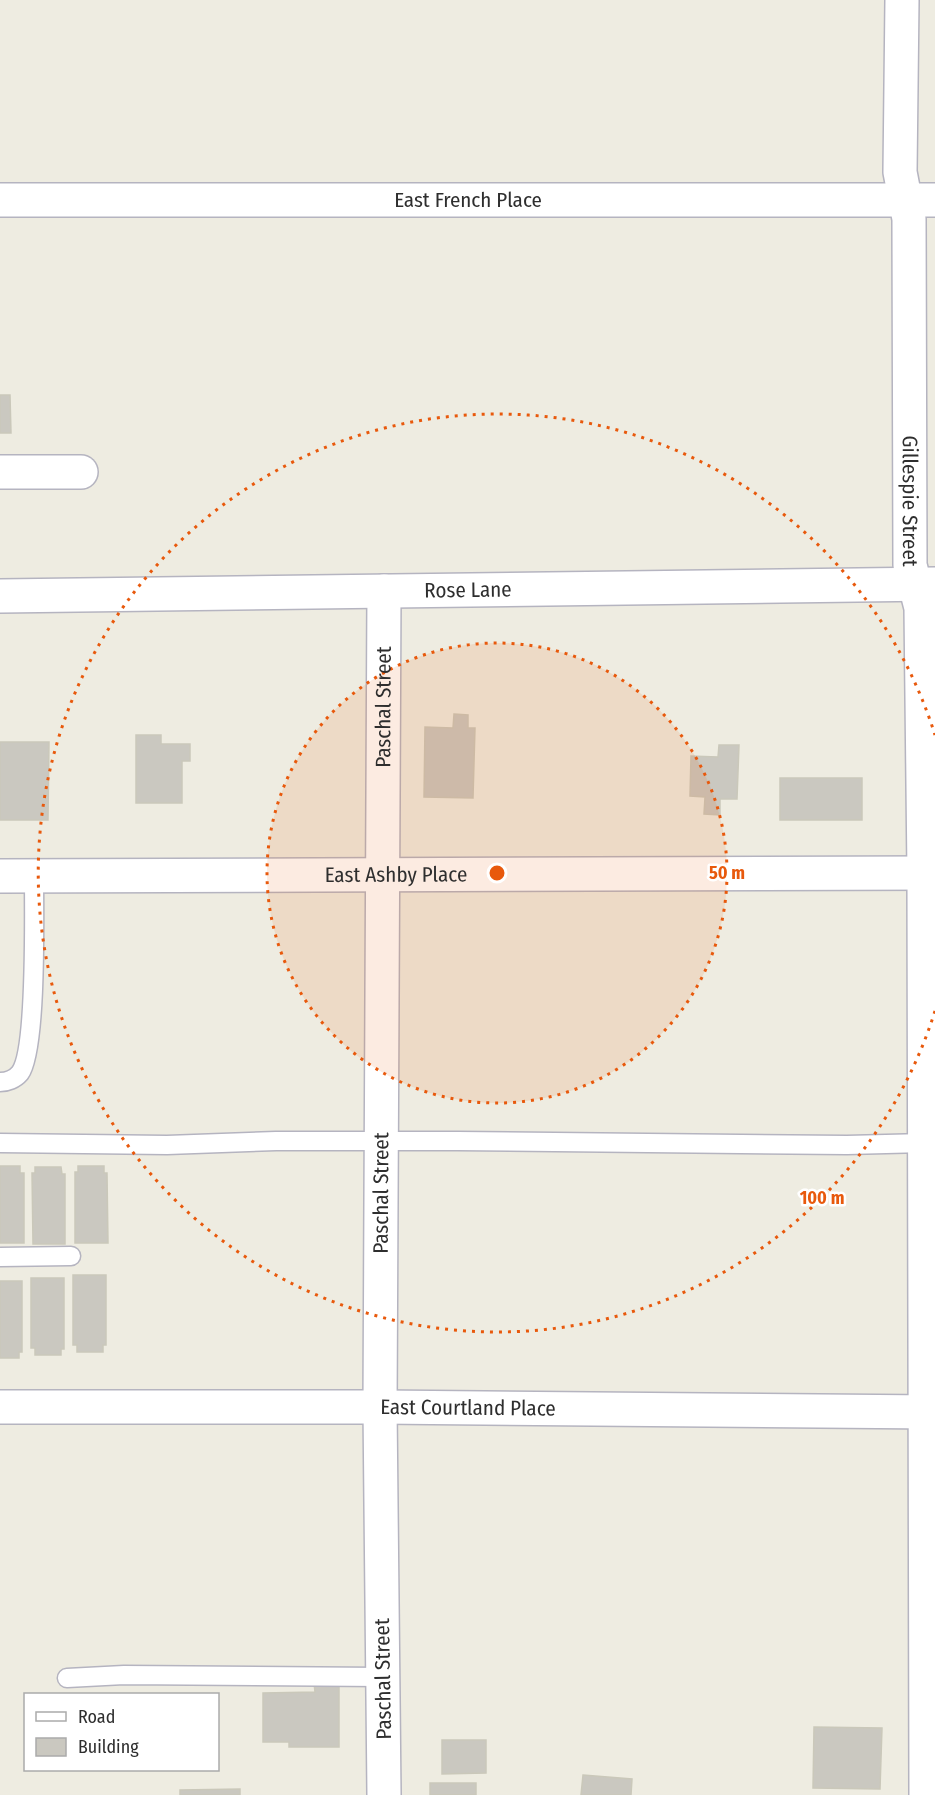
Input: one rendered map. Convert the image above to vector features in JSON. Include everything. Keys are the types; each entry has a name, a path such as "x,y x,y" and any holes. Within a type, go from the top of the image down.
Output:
{"street":[{"name":"Gillespie Street","path":"902,0 900,172 920,200 909,219 910,565 925,584 921,608 930,873 925,1143 930,1412 930,1681 926,1795"},
{"name":"East French Place","path":"0,200 920,200"},
{"path":"0,472 81,472"},
{"name":"Rose Lane","path":"0,596 925,584"},
{"name":"Paschal Street","path":"384,591 380,1407 384,1795"},
{"name":"East Ashby Place","path":"0,876 930,873"},
{"name":"East Courtland Place","path":"0,1407 380,1407 930,1412"}],"lane":[{"path":"0,1082 6,1082 19,1074 26,1060 31,1013 34,877"},
{"path":"0,1143 167,1145 276,1141 381,1141 790,1145 925,1143"},
{"path":"0,1257 71,1256"},
{"path":"67,1678 124,1675 382,1677"}],"building":[{"path":"0,395 10,395 11,433 0,433"},
{"path":"454,714 468,715 468,728 475,728 473,798 424,797 425,727 453,728"},
{"path":"136,735 161,735 161,744 190,744 190,761 182,761 182,803 136,803"},
{"path":"0,742 49,742 48,820 0,820"},
{"path":"719,745 739,745 737,799 720,799 720,815 704,814 705,797 690,796 691,756 718,757"},
{"path":"780,778 862,778 862,820 780,820"},
{"path":"0,1166 20,1166 20,1173 24,1173 24,1243 0,1243"},
{"path":"78,1166 104,1166 104,1173 107,1173 108,1243 75,1243 75,1172 78,1172"},
{"path":"35,1167 61,1167 62,1174 65,1174 65,1244 33,1244 32,1173 35,1173"},
{"path":"73,1275 106,1275 106,1345 103,1345 103,1352 77,1352 77,1345 73,1345"},
{"path":"31,1278 64,1278 64,1349 61,1349 61,1355 35,1355 35,1348 31,1348"},
{"path":"0,1281 22,1281 22,1352 19,1352 19,1358 0,1358"},
{"path":"314,1683 339,1683 339,1747 289,1747 289,1742 263,1742 263,1693 315,1692"},
{"path":"814,1727 882,1728 880,1789 813,1788"},
{"path":"442,1740 486,1740 486,1773 442,1774"},
{"path":"583,1775 632,1779 631,1795 581,1795"},
{"path":"430,1783 476,1783 476,1795 430,1795"},
{"path":"240,1789 240,1795 180,1795 180,1790"}]}
